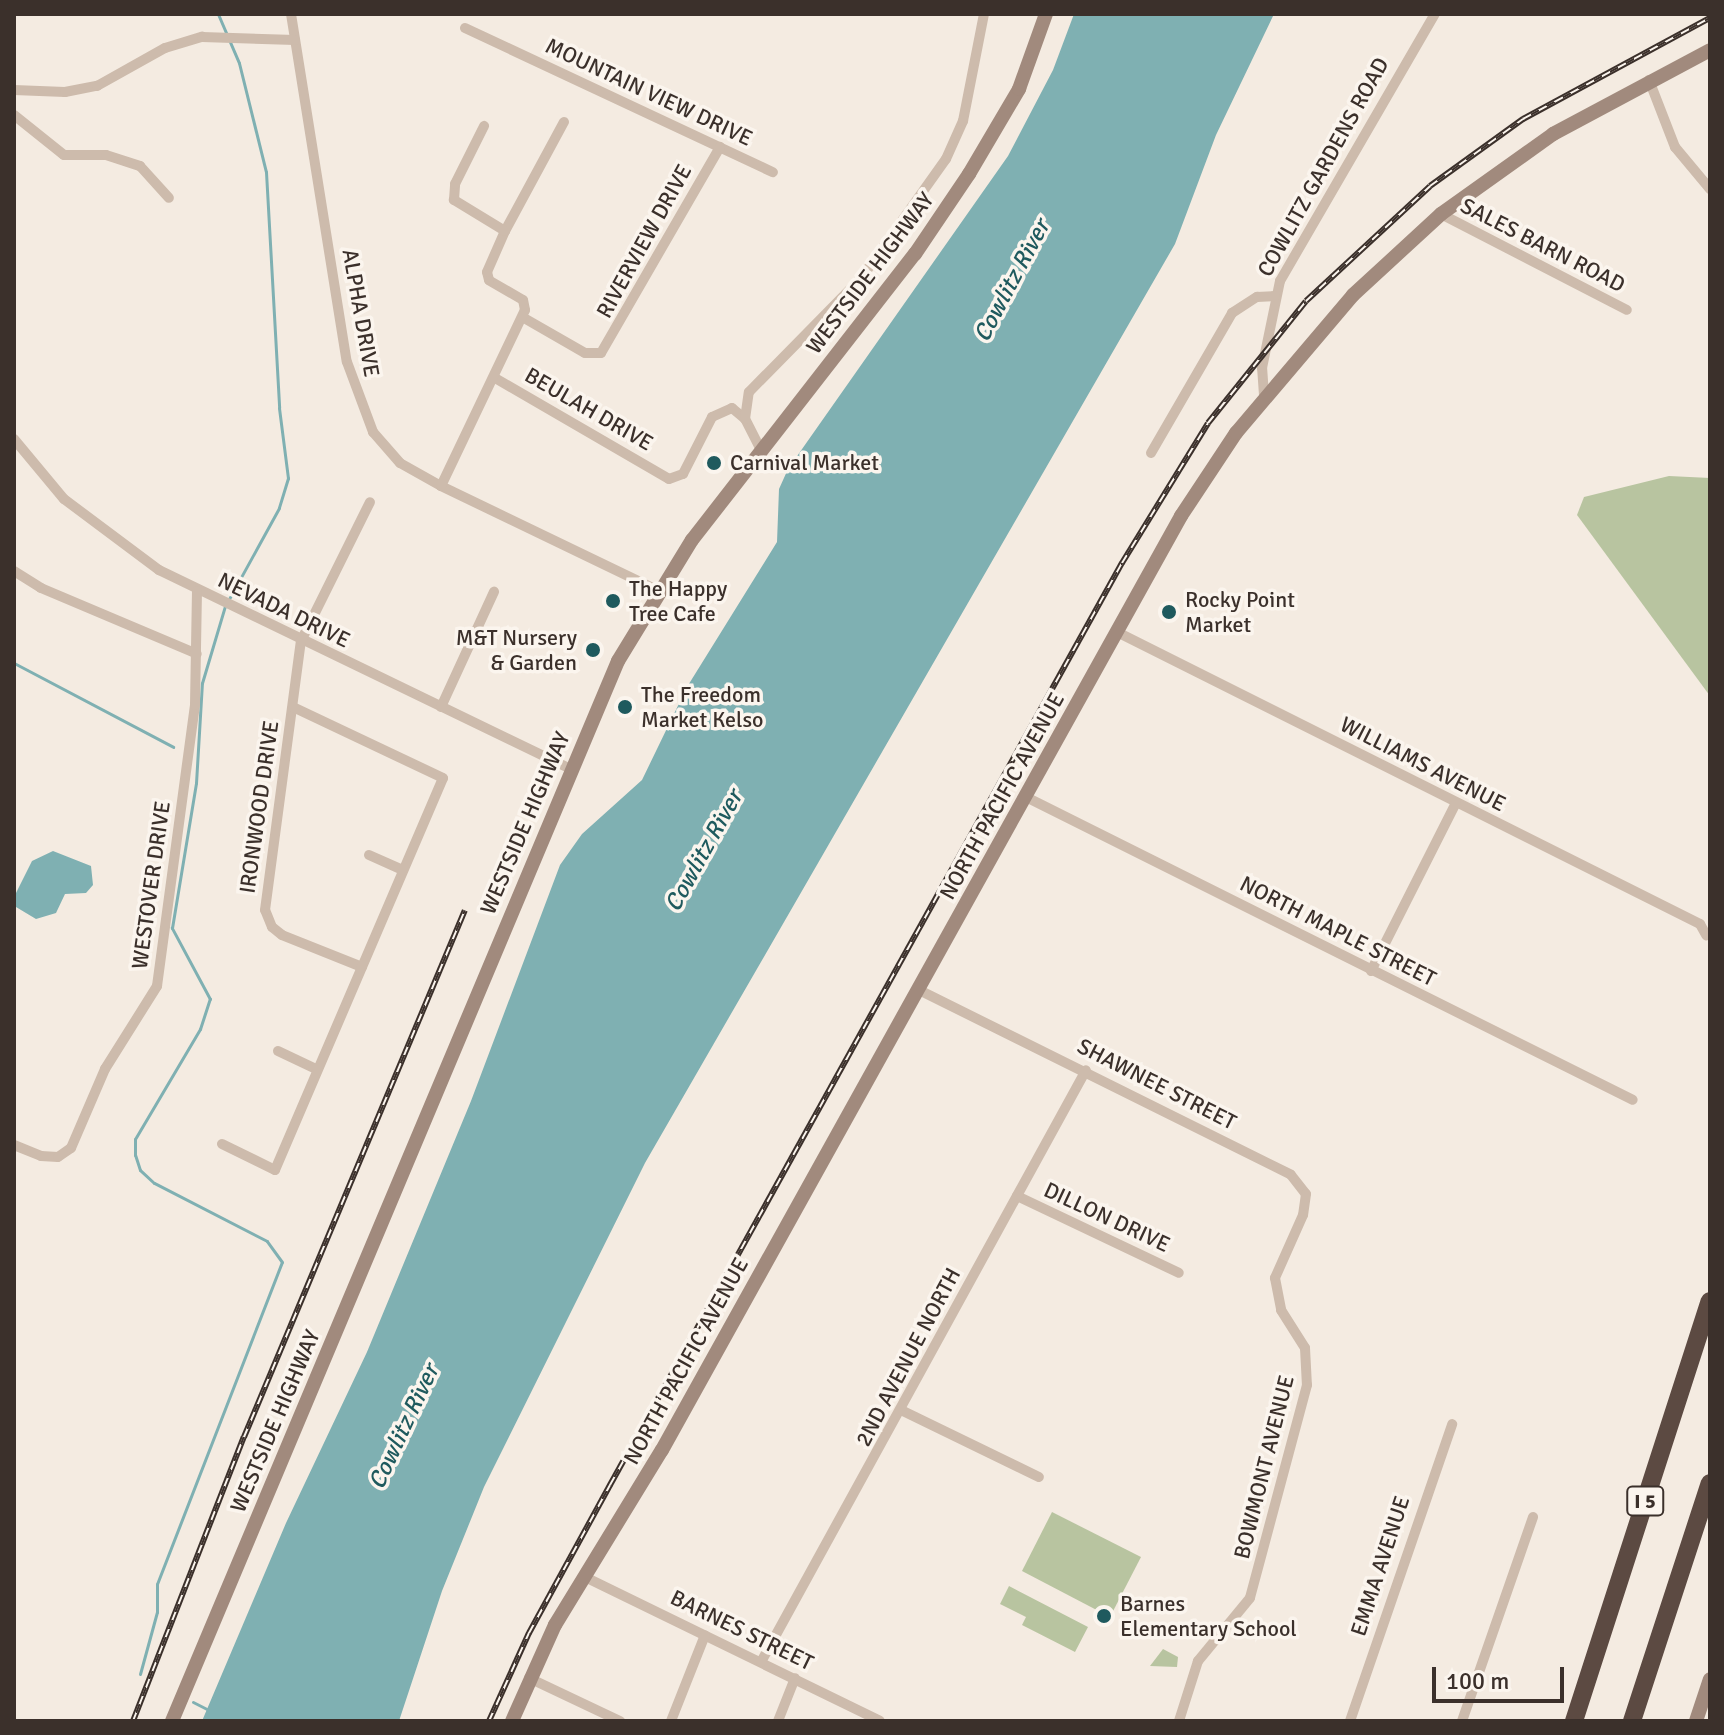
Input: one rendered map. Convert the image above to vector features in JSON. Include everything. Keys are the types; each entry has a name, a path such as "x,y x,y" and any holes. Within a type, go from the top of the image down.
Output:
{"highway":[{"name":"I 5","path":"1574,1721 1710,1301"},
{"name":"I 5","path":"1632,1721 1710,1483"}],"street":[{"name":"ALPHA DRIVE","path":"291,14 357,397 373,432 400,463 441,486 659,591"},
{"path":"762,452 745,419 746,397 754,383 862,277 946,159 963,121 984,14"},
{"name":"WESTSIDE HIGHWAY","path":"172,1721 618,661 659,591 915,254 969,174 1019,89 1046,14"},
{"name":"COWLITZ GARDENS ROAD","path":"1264,395 1262,368 1275,296 1306,231 1435,14"},
{"name":"MOUNTAIN VIEW DRIVE","path":"465,28 773,172"},
{"path":"14,90 65,92 97,86 165,48 202,37 295,40"},
{"name":"NORTH PACIFIC AVENUE","path":"512,1721 529,1678 585,1577 662,1450 1181,516 1264,395 1353,295 1441,214 1553,134 1710,50"},
{"path":"1649,80 1675,147 1710,189"},
{"path":"14,115 64,155 106,155 140,166 169,198"},
{"path":"524,318 523,300 489,280 487,272 505,231 564,122"},
{"path":"484,126 453,193 461,208 505,231"},
{"name":"RIVERVIEW DRIVE","path":"524,318 585,353 601,353 720,147"},
{"name":"SALES BARN ROAD","path":"1441,214 1627,310"},
{"path":"1151,453 1232,313 1257,297 1275,296"},
{"name":"BEULAH DRIVE","path":"524,318 495,378 669,479 683,474 712,417 732,408 745,419"},
{"path":"441,486 495,378"},
{"name":"NEVADA DRIVE","path":"14,439 64,499 106,535 197,591 571,769"},
{"name":"IRONWOOD DRIVE","path":"362,967 282,935 272,927 265,910 301,641 370,502"},
{"path":"14,571 41,588 197,654"},
{"name":"WESTOVER DRIVE","path":"14,1145 41,1156 58,1157 71,1148 105,1069 152,1000 195,705 197,591"},
{"path":"441,707 494,592"},
{"name":"WILLIAMS AVENUE","path":"1117,632 1700,924 1706,935"},
{"path":"222,1144 275,1170 443,778 293,707"},
{"name":"NORTH MAPLE STREET","path":"1026,797 1633,1100"},
{"path":"1371,971 1456,803"},
{"path":"369,855 402,870"},
{"name":"SHAWNEE STREET","path":"919,990 1086,1070 1301,1182 1307,1204 1282,1257"},
{"path":"278,1051 316,1069"},
{"name":"2ND AVENUE NORTH","path":"761,1662 903,1411 1086,1070"},
{"name":"DILLON DRIVE","path":"1017,1196 1179,1273"},
{"name":"BOWMONT AVENUE","path":"1179,1721 1198,1661 1250,1598 1307,1385 1305,1348 1276,1293 1282,1257"},
{"path":"903,1411 1039,1477"},
{"name":"EMMA AVENUE","path":"1350,1721 1452,1424"},
{"path":"1462,1721 1533,1517"},
{"name":"BARNES STREET","path":"585,1577 880,1721"},
{"path":"671,1721 705,1635"},
{"path":"529,1678 620,1721"},
{"path":"778,1721 795,1678"},
{"path":"1696,1721 1710,1679"}],"green space":[{"path":"1669,476 1710,478 1710,696 1577,515 1584,497"},
{"path":"1052,1512 1141,1557 1110,1617 1022,1571"},
{"path":"1009,1586 1088,1627 1075,1652 1022,1625 1026,1617 1000,1604"},
{"path":"1163,1649 1178,1657 1177,1667 1150,1666"}],"water":[{"name":"Cowlitz River","path":"1074,14 1274,14 1216,135 1175,244 645,1163 484,1487 442,1591 399,1721 202,1721 286,1523 367,1352 471,1101 560,865 582,834 642,780 687,687 777,542 779,489 788,469 1008,156 1053,70"},
{"path":"53,851 91,866 93,885 86,893 65,894 56,913 36,919 16,907 14,897 32,861"}],"waterway":[{"path":"218,14 239,63 266,172 279,408 288,478 279,508 229,599"},
{"path":"140,1674 157,1612 157,1584 282,1262 267,1241 154,1183 140,1170 135,1155 135,1139 200,1029 210,999 172,928 196,783 202,683 225,606"},
{"path":"14,663 173,747"},
{"path":"193,1702 207,1709"}],"railway":[{"path":"489,1721 529,1633 610,1485 1122,563 1208,423 1306,301 1430,186 1523,119 1710,18"},
{"path":"133,1721 244,1437 465,910"}],"place":[{"name":"Carnival Market","path":"714,463"},
{"name":"The Happy Tree Cafe","path":"613,601"},
{"name":"Rocky Point Market","path":"1169,612"},
{"name":"M&T Nursery & Garden","path":"593,650"},
{"name":"The Freedom Market Kelso","path":"625,707"},
{"name":"Barnes Elementary School","path":"1104,1616"}]}
